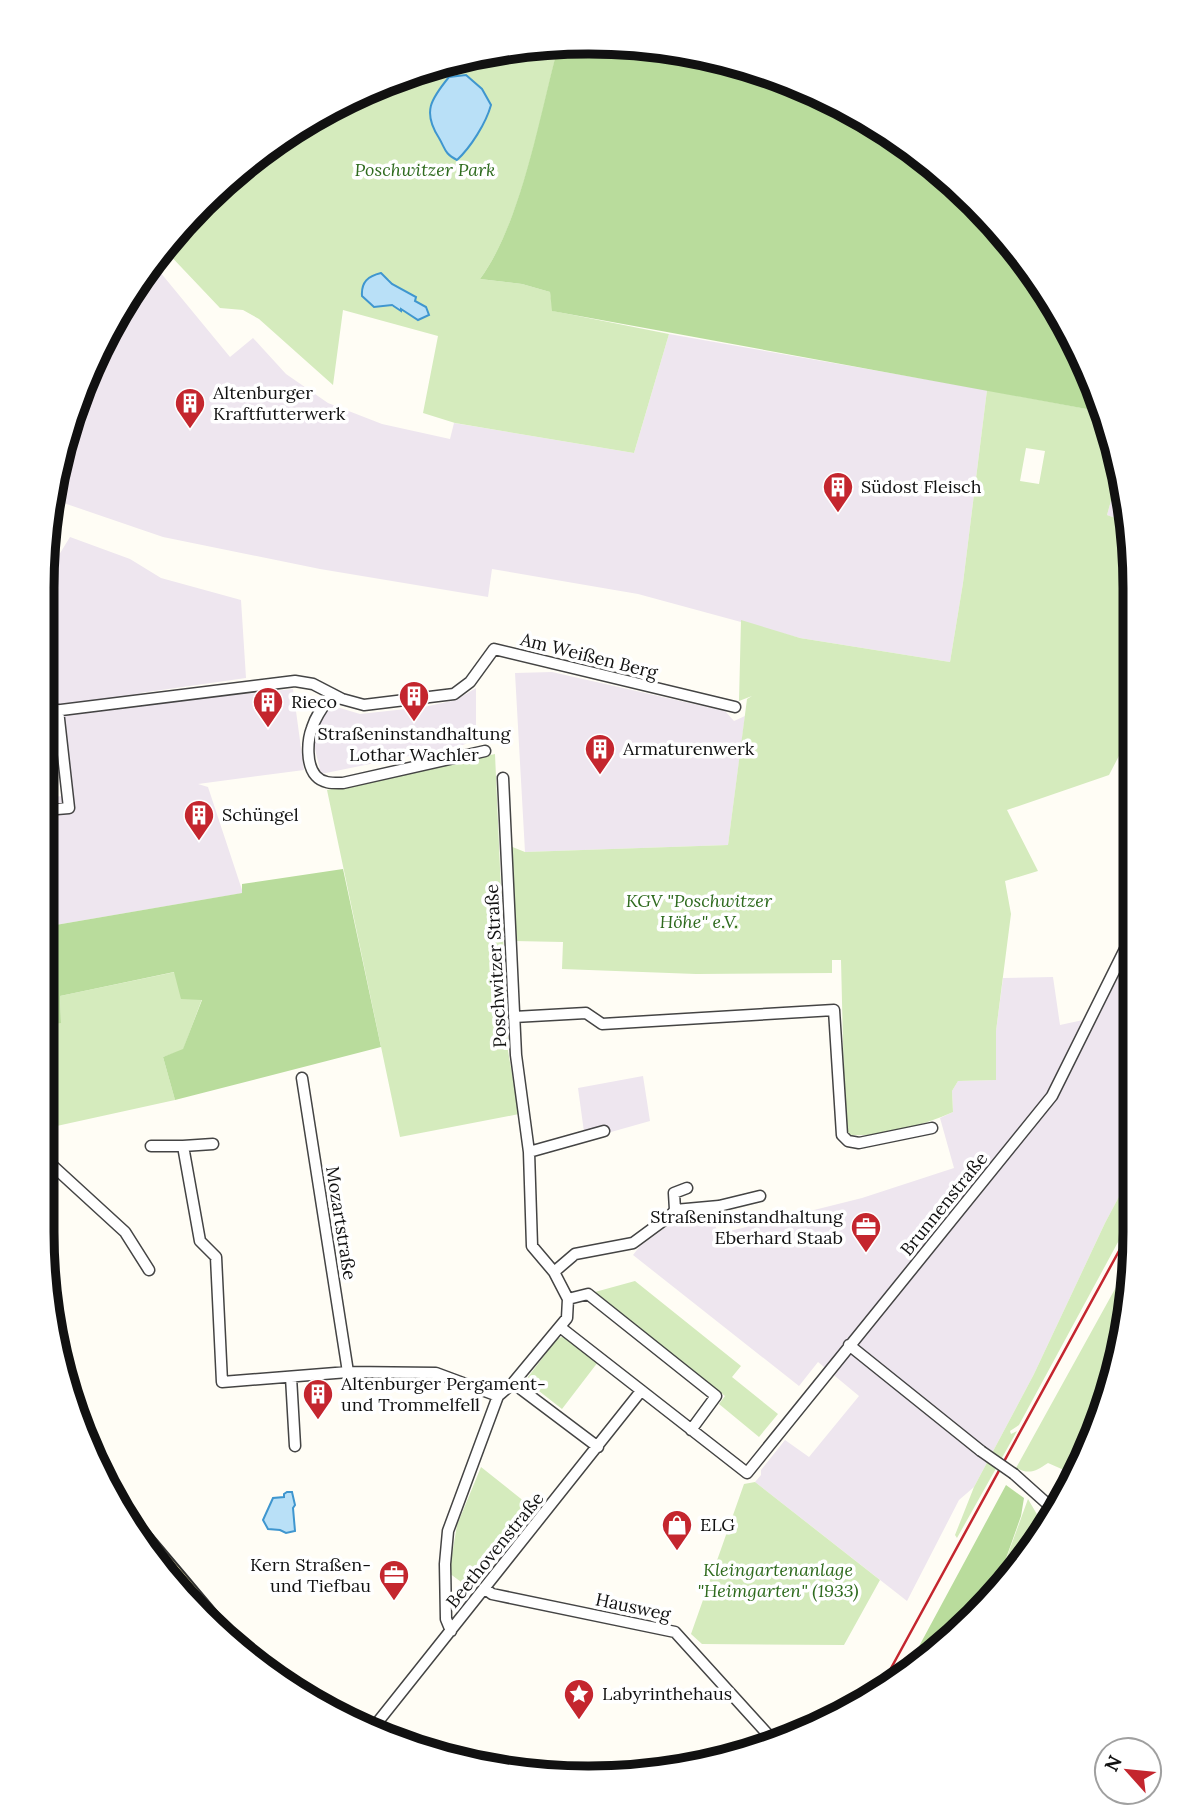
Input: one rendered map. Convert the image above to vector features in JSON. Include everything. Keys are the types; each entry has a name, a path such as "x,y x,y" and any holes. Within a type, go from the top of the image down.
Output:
{"street":[{"name":"Am Weißen Berg","path":"54,711 295,681 313,684 342,699 364,705 454,694 470,682 494,649 735,707"},
{"path":"332,694 319,713 309,737 309,758 317,777 323,781 342,783 485,751"},
{"path":"54,809 69,808 58,710"},
{"name":"Poschwitzer Straße","path":"503,778 516,1055 529,1152 532,1247 554,1272 568,1299"},
{"name":"Brunnenstraße","path":"691,1430 747,1473 1052,1096 1123,953"},
{"path":"514,1017 586,1013 602,1024 834,1010 842,1135 848,1141 859,1143 932,1128"},
{"name":"Mozartstraße","path":"302,1078 348,1372"},
{"path":"529,1152 604,1131"},
{"path":"151,1146 213,1144"},
{"path":"183,1146 200,1241 216,1257 222,1382 348,1372 436,1373 498,1396"},
{"path":"54,1167 125,1232 149,1270"},
{"path":"554,1272 575,1254 633,1243 671,1216 675,1210 674,1193 687,1188"},
{"path":"675,1210 719,1206 760,1196"},
{"path":"451,1631 446,1619 445,1564 448,1531 498,1396 513,1383 559,1327 567,1318 568,1299 588,1294 716,1396 691,1430 559,1327"},
{"path":"849,1345 1048,1504"},
{"path":"291,1377 295,1446"},
{"path":"513,1383 598,1447"},
{"name":"Beethovenstraße","path":"378,1722 641,1391"},
{"name":"Hausweg","path":"484,1588 492,1594 675,1632 768,1734"}],"shaded area":[{"path":"159,271 230,357 253,338 286,374 328,403 382,424 450,439 454,423 634,453 669,334 987,390 963,583 950,662 800,638 638,594 492,569 488,597 320,569 163,537 62,502 72,450 95,384 126,321"},
{"path":"1113,492 1118,519 1107,515"},
{"path":"70,537 130,559 161,578 241,600 246,678 140,693 138,705 293,689 304,770 198,784 208,787 243,893 54,925 54,797 62,796 54,746 55,562"},
{"path":"552,672 725,711 734,721 745,716 728,845 525,852 515,673"},
{"path":"476,688 476,739 463,745 321,774 315,749 315,733 319,719 328,710 340,708 360,714 424,707 456,700"},
{"path":"1118,951 1123,954 1123,1189 1034,1374 974,1487 959,1500 907,1601 755,1482 785,1440 809,1457 859,1396 818,1362 799,1386 633,1255 640,1246 684,1214 711,1212 718,1234 862,1198 954,1168 940,1118 953,1112 952,1091 958,1081 996,1080 996,1031 1003,978 1053,977 1060,1025 1083,1020"},
{"path":"643,1076 650,1121 604,1134 584,1132 578,1088"}],"green space":[{"name":"Poschwitzer Park","path":"556,55 519,198 495,255 480,279 522,284 550,292 553,311 669,334 634,453 455,423 423,413 438,336 343,310 333,385 259,319 243,310 220,308 171,256 211,211 263,165 321,126 384,95 450,72","holes":["389,279 392,284 416,297 415,301 426,307 414,318 407,310 387,306 374,307 362,296 362,286"]},
{"path":"556,55 623,55 693,65 760,83 825,109 885,144 914,165 941,187 990,236 1033,292 1051,321 1068,352 1091,410 552,311 550,292 522,284 480,279 507,228 537,133"},
{"name":"KGV \"Poschwitzer Höhe\" e.V.","path":"987,390 1091,410 1105,450 1113,492 1107,515 1118,519 1122,554 1123,748 1109,775 1007,810 1038,871 1005,881 1011,914 996,1031 996,1080 958,1081 952,1091 953,1112 916,1126 890,1132 850,1135 845,1126 841,960 832,960 832,973 696,974 562,969 563,942 514,941 510,846 525,852 728,845 747,699 752,696 739,701 741,620 800,638 950,662 963,583","holes":["1026,448 1045,451 1039,484 1020,481"]},
{"path":"495,754 508,1051 519,1114 400,1137 327,790"},
{"path":"343,869 381,1047 175,1100 163,1057 183,1049 202,1000 181,999 174,972 60,996 61,1023 54,1024 54,925 242,893 242,884"},
{"path":"175,972 202,999 183,1050 163,1057 175,1100 54,1127 54,1023 61,1022 60,996"},
{"path":"1123,1189 1123,1233 1019,1425 1010,1431 1011,1434 1017,1431 957,1538 955,1535 974,1487 1034,1374"},
{"path":"1121,1279 1105,1370 1082,1436 1066,1471 1048,1463 1033,1471 1016,1468"},
{"path":"635,1281 741,1366 732,1377 778,1414 759,1437 719,1404 725,1396 595,1292"},
{"path":"564,1336 598,1362 562,1409 530,1384 528,1377 557,1339"},
{"path":"481,1467 535,1510 472,1590 449,1573 457,1525"},
{"name":"Kleingartenanlage \"Heimgarten\" (1933)","path":"755,1482 880,1580 844,1645 702,1644 691,1634 744,1484"},
{"path":"1006,1485 1024,1498 1021,1516 1002,1569 966,1609 915,1655"},
{"path":"1028,1499 1039,1518 1003,1568"}],"water":[{"path":"466,75 482,89 491,105 477,134 457,160 446,151 434,129 430,113 433,99 449,77"},
{"path":"381,273 392,284 416,297 415,301 426,307 429,315 418,320 392,305 374,307 362,296 363,287 369,278"},
{"path":"287,1492 292,1492 295,1505 295,1531 286,1533 268,1529 263,1520 273,1498 284,1497"}],"railway":[{"path":"888,1674 1123,1244"}],"place":[{"name":"Altenburger Kraftfutterwerk","path":"190,430"},
{"name":"Südost Fleisch","path":"838,514"},
{"name":"Straßeninstandhaltung Lothar Wachler","path":"414,723"},
{"name":"Rieco","path":"268,729"},
{"name":"Armaturenwerk","path":"600,776"},
{"name":"Schüngel","path":"199,842"},
{"name":"Straßeninstandhaltung Eberhard Staab","path":"866,1254"},
{"name":"Altenburger Pergament- und Trommelfell","path":"318,1421"},
{"name":"ELG","path":"677,1552"},
{"name":"Kern Straßen- und Tiefbau","path":"394,1602"},
{"name":"Labyrinthehaus","path":"579,1721"}]}
